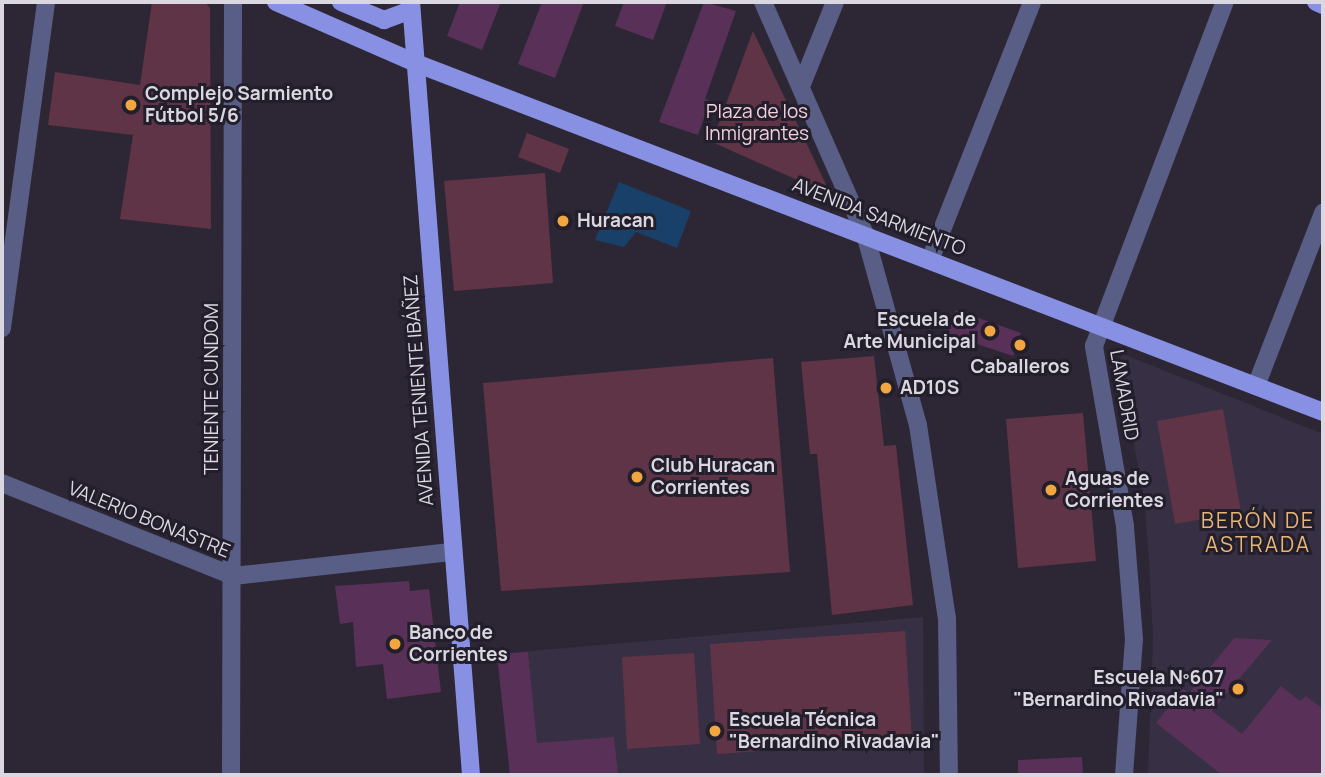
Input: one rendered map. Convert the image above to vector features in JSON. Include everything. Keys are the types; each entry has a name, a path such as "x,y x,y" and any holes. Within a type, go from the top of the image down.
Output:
{"main road":[{"name":"AVENIDA SARMIENTO","path":"276,2 418,64 1323,412"},
{"path":"341,2 384,20 411,6"},
{"path":"1316,2 1323,5"},
{"name":"AVENIDA TENIENTE IBÁÑEZ","path":"411,6 418,64 451,552 471,775"}],"street":[{"path":"2,328 46,2"},
{"name":"TENIENTE CUNDOM","path":"231,775 233,2"},
{"path":"763,2 802,84 864,234 918,425 935,525 951,687 949,775"},
{"path":"802,84 835,2"},
{"path":"930,260 1032,2"},
{"name":"LAMADRID","path":"1124,775 1134,639 1125,526 1094,346 1099,324 1225,2"},
{"path":"1256,386 1323,213"},
{"name":"VALERIO BONASTRE","path":"2,483 233,576 451,552"}],"shaded area":[{"path":"1123,354 1323,434 1323,775 1148,775 1153,638 1149,559 1144,497 1118,362"},
{"name":"Escuela Técnica \"Bernardino Rivadavia\"","path":"923,617 924,775 510,775 497,654"}],"green space":[{"name":"Complejo Sarmiento Fútbol 5/6","path":"152,2 205,2 210,8 211,229 120,219 133,135 48,125 55,72 140,85"},
{"name":"Plaza de los Inmigrantes","path":"753,31 831,195 712,142"},
{"path":"527,133 569,149 560,173 518,157"},
{"path":"545,173 553,283 454,291 444,181"},
{"path":"874,356 884,446 896,445 913,605 832,615 817,454 810,454 801,362"},
{"name":"Club Huracan Corrientes","path":"773,358 790,572 501,591 483,383"},
{"path":"1223,409 1241,512 1175,524 1157,421"},
{"name":"Aguas de Corrientes","path":"1083,413 1096,561 1018,568 1006,419"},
{"path":"905,631 912,740 717,754 710,644"},
{"path":"694,653 700,744 627,749 622,657"}],"water":[{"path":"619,182 691,211 677,248 636,232 624,247 595,240"}],"building":[{"path":"460,2 501,2 482,50 447,36"},
{"path":"542,2 584,2 555,78 518,64"},
{"path":"624,2 667,2 653,40 615,26"},
{"path":"704,2 736,11 705,99 710,101 698,135 659,122"},
{"name":"Escuela de Arte Municipal","path":"956,310 1021,333 1013,356 965,340 962,348 945,342"},
{"name":"Banco de Corrientes","path":"409,581 410,591 429,589 441,692 387,699 383,664 356,667 353,622 340,624 335,586"},
{"name":"Escuela Nº607 \"Bernardino Rivadavia\"","path":"1234,638 1272,640 1212,711 1242,734 1281,686 1300,701 1306,696 1323,709 1323,775 1222,775 1156,723 1183,689 1189,693"},
{"path":"528,652 537,743 614,737 618,775 510,775 497,654"},
{"path":"1082,757 1083,775 1018,775 1018,760"}],"place":[{"name":"Complejo Sarmiento Fútbol 5/6","path":"131,105"},
{"name":"Huracan","path":"563,221"},
{"name":"Escuela de Arte Municipal","path":"990,331"},
{"name":"Caballeros","path":"1020,345"},
{"name":"AD10S","path":"886,388"},
{"name":"Club Huracan Corrientes","path":"637,477"},
{"name":"Aguas de Corrientes","path":"1051,490"},
{"name":"Banco de Corrientes","path":"395,644"},
{"name":"Escuela Nº607 \"Bernardino Rivadavia\"","path":"1238,689"},
{"name":"Escuela Técnica \"Bernardino Rivadavia\"","path":"715,731"}],"district":[{"name":"BERÓN DE ASTRADA","path":"1258,532"}]}
